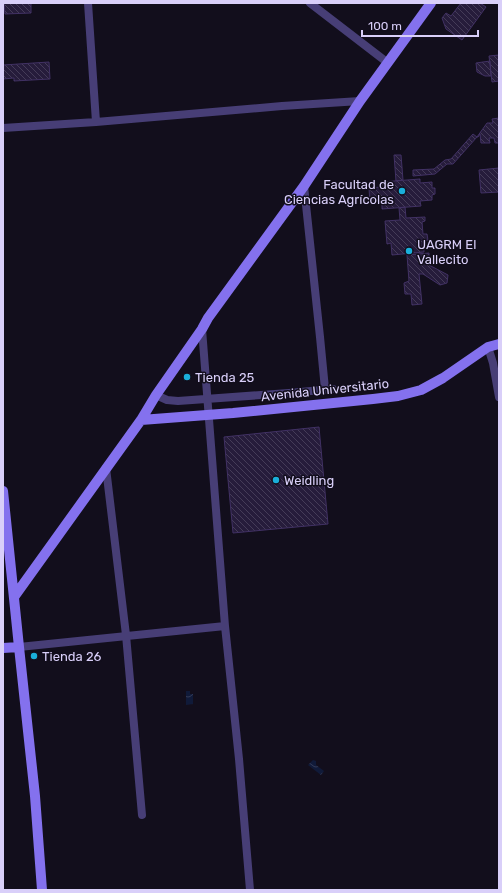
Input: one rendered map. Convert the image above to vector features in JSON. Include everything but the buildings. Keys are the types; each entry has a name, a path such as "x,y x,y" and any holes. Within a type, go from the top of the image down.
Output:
{"street":[{"path":"88,3 96,122"},
{"path":"310,3 388,63"},
{"path":"14,597 141,420 208,318 304,186 360,101 431,3"},
{"path":"3,128 360,101"},
{"path":"156,395 168,400 178,401 207,400 329,389 320,337 304,186"},
{"path":"202,329 225,626 239,759 250,890"},
{"name":"Avenida Universitario","path":"141,420 209,415 398,396 421,390 443,378 488,347 499,344"},
{"path":"488,347 494,363 499,397"},
{"path":"106,468 126,635 142,815"},
{"path":"3,491 18,646 35,796 42,890"},
{"path":"3,648 225,626"}],"water":[{"path":"186,691 190,691 190,694 193,694 193,704 186,705"},
{"path":"313,760 316,761 316,765 324,771 321,775 308,765"}],"place":[{"name":"Facultad de Ciencias Agrícolas","path":"402,191"},
{"name":"UAGRM El Vallecito","path":"409,251"},
{"name":"Tienda 25","path":"187,377"},
{"name":"Weidling","path":"276,480"},
{"name":"Tienda 26","path":"34,656"}]}
